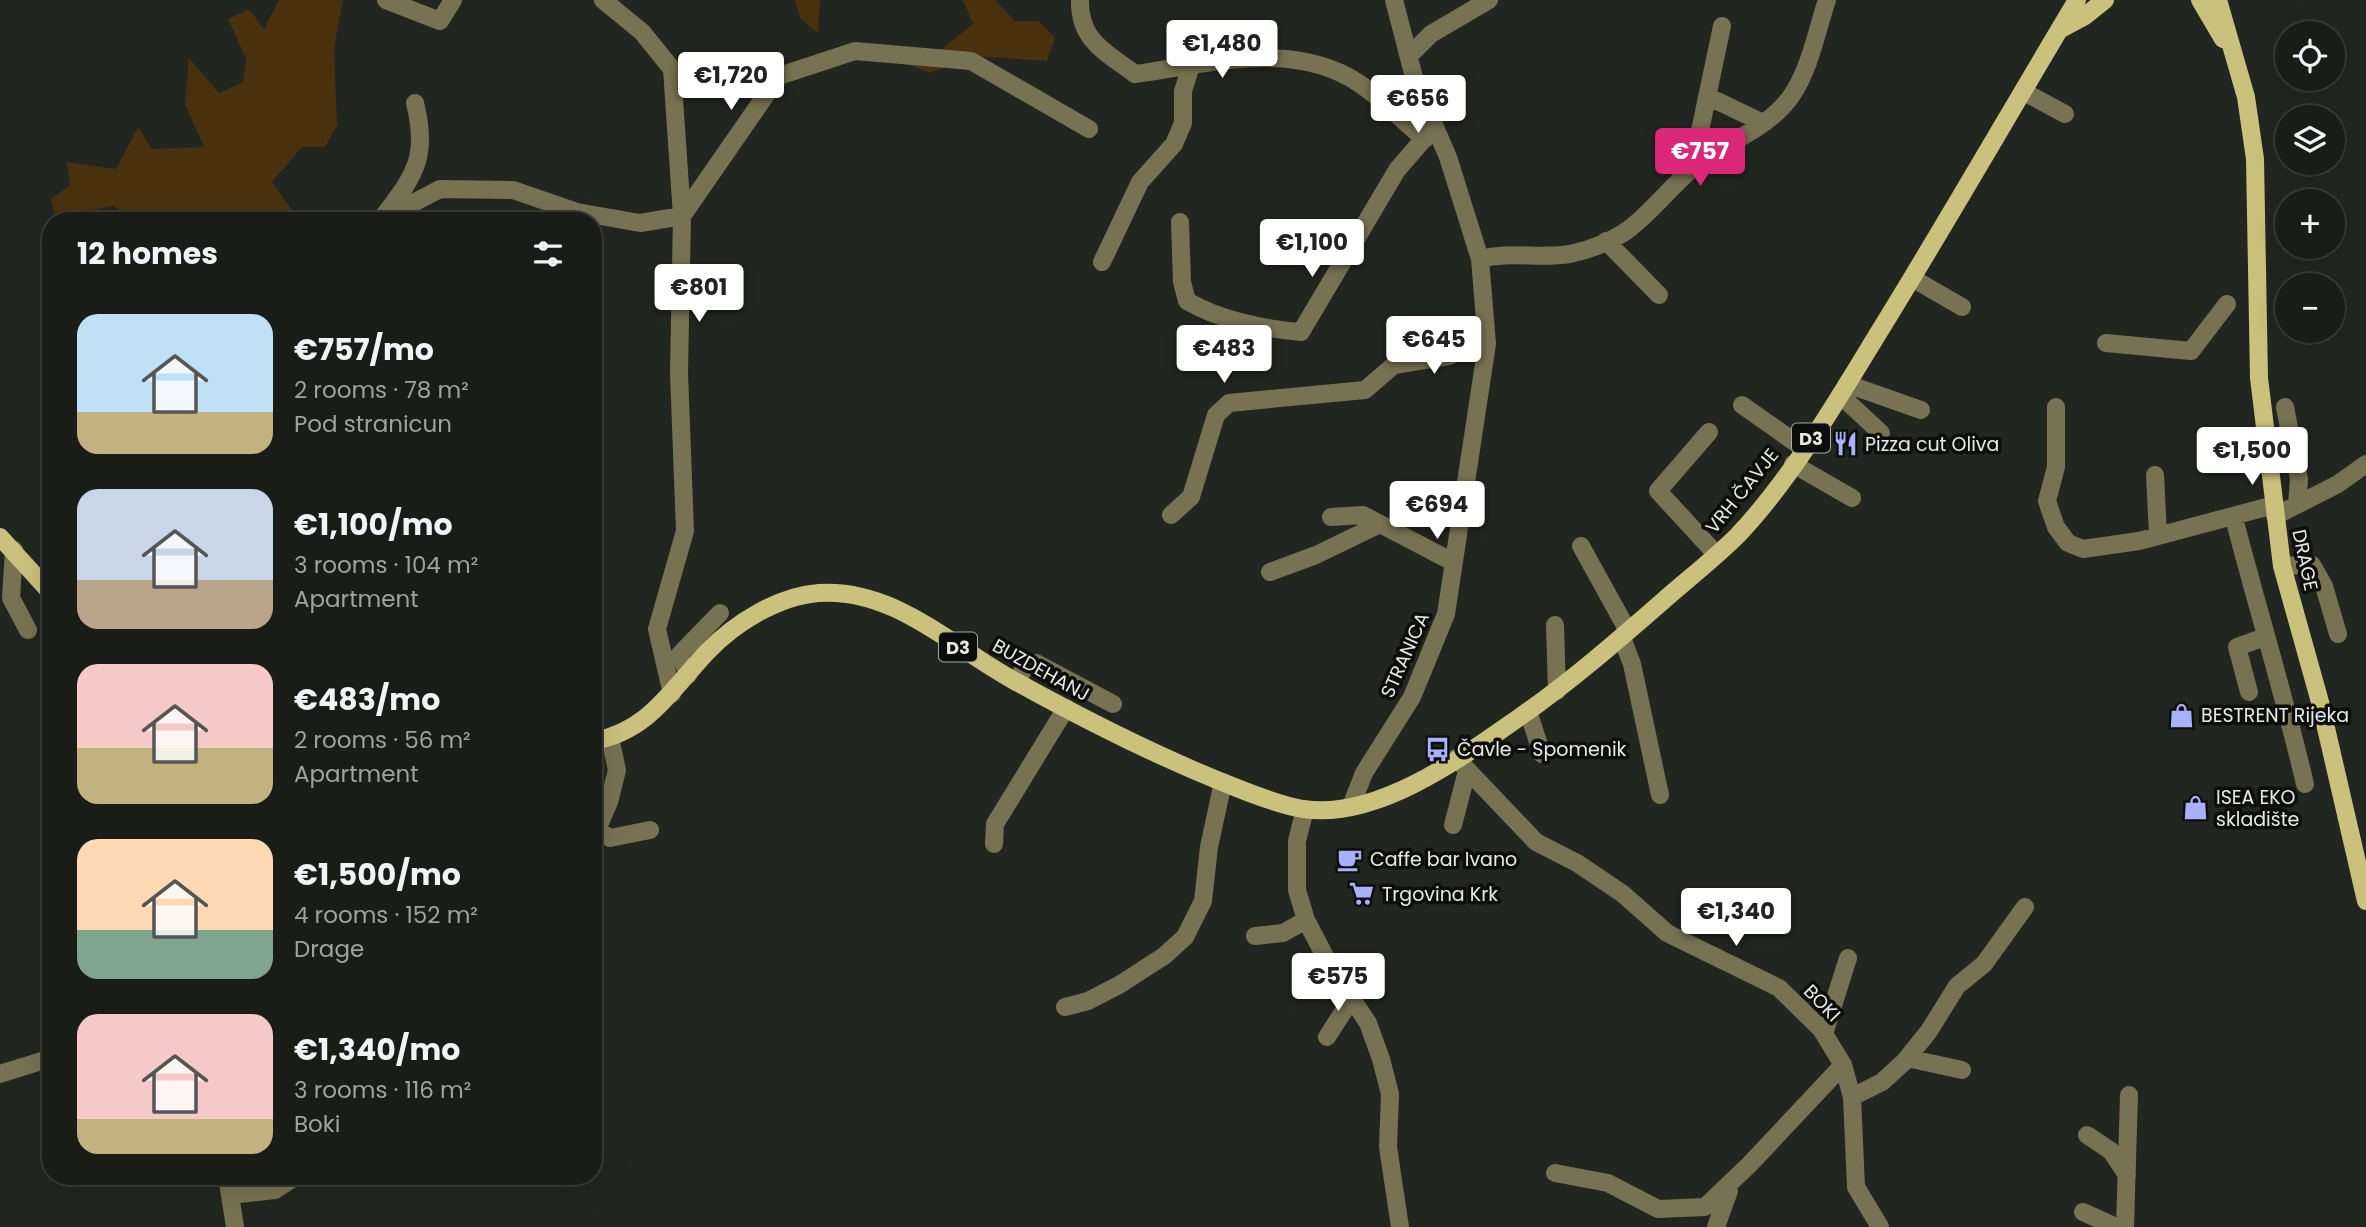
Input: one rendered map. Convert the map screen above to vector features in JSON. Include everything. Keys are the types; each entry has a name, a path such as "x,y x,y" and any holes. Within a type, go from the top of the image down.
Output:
{"main road":[{"name":"VRH ČAVJE","path":"1351,806 1383,799 1462,764 1557,691 1625,634 1716,554 1756,513 1843,390 2077,0"},
{"path":"2059,30 2085,16 2105,0"},
{"name":"DRAGE","path":"2200,0 2232,55"},
{"name":"DRAGE","path":"2218,0 2246,97 2255,159 2259,378 2282,566 2320,702 2366,901"},
{"path":"0,537 42,583"},
{"name":"BUZDEHANJ","path":"602,739 640,724 672,694 710,649 754,615 786,600 816,593 856,594 884,601 1016,682 1223,782 1305,809 1351,806"}],"street":[{"path":"386,0 440,21 453,0"},
{"path":"603,0 642,32 672,69 682,216 679,373 685,531 657,629 672,694"},
{"path":"1080,0 1080,14 1090,40 1135,74 1211,62 1272,58 1322,63 1361,84 1430,133 1397,170 1301,332 1278,330 1226,316 1187,300 1182,282 1180,222"},
{"name":"STRANICA","path":"1351,806 1364,773 1412,697 1446,614 1479,412 1486,339 1480,259 1448,157 1430,133 1394,0"},
{"path":"1409,56 1431,34 1489,0"},
{"path":"1480,259 1499,254 1569,254 1627,230 1692,169 1716,150 1763,123 1794,93 1827,0"},
{"path":"1692,169 1722,26"},
{"path":"602,216 640,223 682,216 779,76 855,51 971,61 1089,129"},
{"path":"1102,262 1140,181 1174,144 1184,123 1184,91 1191,66"},
{"path":"2024,92 2065,114"},
{"path":"1707,96 1763,123"},
{"path":"386,212 412,180 419,159 422,133 415,103"},
{"path":"395,212 440,189 513,190 577,212"},
{"path":"1605,241 1659,295"},
{"path":"1912,278 1962,307"},
{"path":"2106,343 2191,351 2227,304"},
{"path":"1171,515 1191,497 1216,415 1229,404 1365,390 1394,365 1449,356 1486,339"},
{"path":"1843,390 1921,410"},
{"path":"1843,390 1881,433"},
{"path":"1742,405 1803,448"},
{"path":"2056,407 2056,467 2047,502 2056,527 2068,543 2082,549 2139,541 2297,505 2338,484 2366,464"},
{"path":"2285,407 2299,479 2297,505"},
{"path":"1709,432 1658,491 1716,554"},
{"path":"1793,464 1852,498"},
{"path":"2155,475 2158,535"},
{"path":"1331,517 1363,515 1453,562"},
{"path":"2234,518 2265,637 2285,697 2305,784"},
{"path":"1270,572 1316,555 1378,525"},
{"path":"1581,546 1625,634 1660,794"},
{"path":"14,550 11,598 28,630"},
{"path":"2282,566 2312,565 2324,586 2338,634"},
{"path":"688,675 680,654 719,613"},
{"path":"1555,625 1557,691"},
{"path":"2249,692 2237,647 2265,637"},
{"path":"1016,682 1027,664 1036,663 1113,704"},
{"path":"994,844 995,824 1066,708"},
{"path":"1528,711 1542,754"},
{"path":"602,739 617,770 602,816"},
{"path":"1452,825 1462,764"},
{"name":"BOKI","path":"1462,764 1536,842 1577,863 1623,894 1667,933 1779,988 1824,1034 1843,1065 1852,1097 1856,1187 1880,1227"},
{"path":"1065,1007 1088,1001 1119,985 1164,956 1185,937 1203,901 1209,847 1223,782"},
{"path":"1305,809 1297,841 1297,890 1306,920 1330,966 1368,1023 1390,1094 1388,1147 1401,1227"},
{"path":"602,836 610,838 650,830"},
{"path":"1852,1097 1882,1082 1908,1058 1957,986 1984,964 2025,907"},
{"path":"1255,936 1283,933 1306,920"},
{"path":"1824,1034 1848,958"},
{"path":"1327,1037 1352,998"},
{"path":"1908,1058 1962,1070"},
{"path":"0,1074 42,1061"},
{"path":"1555,1173 1608,1183 1658,1209 1705,1207 1733,1182 1843,1065"},
{"path":"2125,1227 2129,1095"},
{"path":"2087,1135 2111,1151 2127,1183"},
{"path":"1716,1227 1733,1182"},
{"path":"228,1185 235,1227"},
{"path":"230,1195 275,1190 283,1185"},
{"path":"2083,1212 2116,1227"}],"shaded area":[{"path":"279,0 343,0 334,48 337,125 325,147 302,147 272,182 293,212 123,212 113,206 89,212 54,212 51,199 70,185 67,162 116,169 138,127 152,149 204,147 185,104 189,58 219,93 243,82 246,58 228,19 249,9 264,29"},
{"path":"795,0 820,0 818,33 800,18"},
{"path":"963,0 995,0 1015,21 1038,21 1055,38 1047,61 974,56 930,73 888,56 936,54 973,24"}],"place":[{"name":"Pizza cut Oliva","path":"1845,444"},
{"name":"BESTRENT Rijeka","path":"2181,715"},
{"name":"Čavle - Spomenik","path":"1437,749"},
{"name":"ISEA EKO skladište","path":"2196,808"},
{"name":"Caffe bar Ivano","path":"1350,859"},
{"name":"Trgovina Krk","path":"1362,894"}]}
